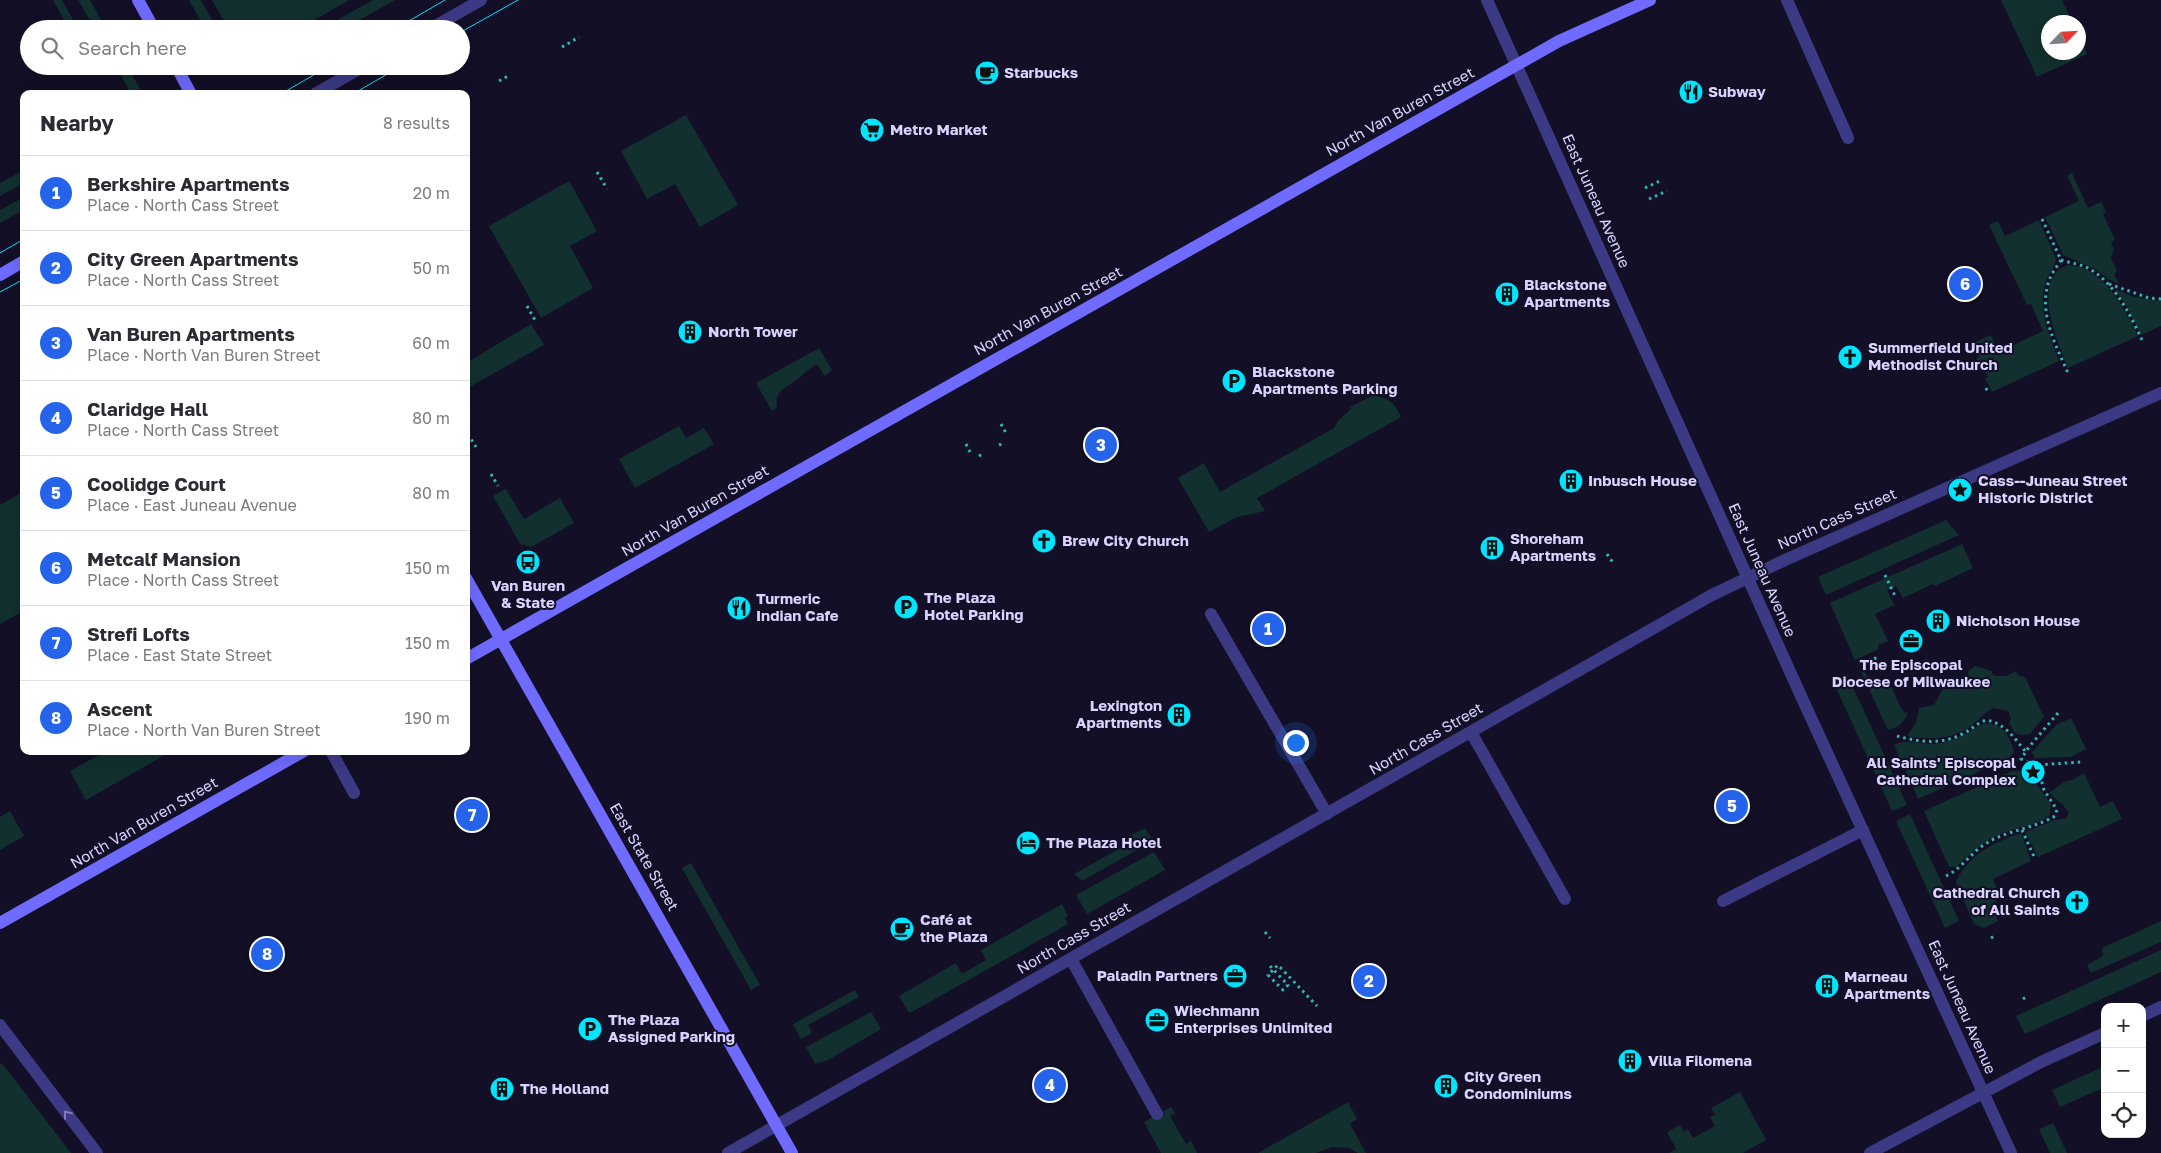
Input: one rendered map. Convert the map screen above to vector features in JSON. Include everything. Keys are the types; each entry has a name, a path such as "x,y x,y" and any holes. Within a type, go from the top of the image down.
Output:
{"main road":[{"path":"138,0 149,20"},
{"name":"North Van Buren Street","path":"470,657 1559,41 1650,0"},
{"path":"181,75 190,90"},
{"path":"0,275 20,263"},
{"name":"East State Street","path":"470,585 792,1153"},
{"name":"North Van Buren Street","path":"0,923 297,755"}],"street":[{"path":"446,20 481,0"},
{"name":"East Juneau Avenue","path":"1487,0 1748,578 2011,1153"},
{"path":"1787,0 1848,138"},
{"path":"322,90 348,75"},
{"name":"North Cass Street","path":"728,1153 1712,595 2161,393"},
{"path":"1211,614 1327,814"},
{"path":"1471,732 1565,899"},
{"path":"333,755 354,793"},
{"path":"1723,900 1863,830"},
{"path":"1071,959 1157,1114"},
{"path":"2146,1014 2161,1007"},
{"path":"0,1025 6,1042 97,1153"},
{"path":"1870,1153 2041,1062 2101,1034"}],"path":[{"path":"562,47 579,37"},
{"path":"499,81 510,75"},
{"path":"597,172 607,189"},
{"path":"1645,188 1662,180"},
{"path":"1650,200 1667,191"},
{"path":"2042,218 2061,260"},
{"path":"2061,260 2087,267 2108,284 2127,311 2142,340"},
{"path":"2061,260 2048,284 2046,304 2052,335 2068,373"},
{"path":"2108,284 2149,298 2161,299"},
{"path":"527,306 535,320"},
{"path":"1986,388 1988,393"},
{"path":"1001,424 1006,433"},
{"path":"470,437 476,447"},
{"path":"999,445 1004,443"},
{"path":"966,444 970,452"},
{"path":"979,456 984,453"},
{"path":"491,474 498,486"},
{"path":"1608,554 1614,564"},
{"path":"1885,574 1896,598"},
{"path":"1868,662 1879,657"},
{"path":"2058,713 2021,759 2036,765 2081,762"},
{"path":"1896,736 1925,741 1944,740 1961,735 1986,720 2001,724 2026,752"},
{"path":"1946,876 1953,873 1985,844 2046,822 2055,816 2057,810 2044,790 2036,765"},
{"path":"2022,830 2035,859"},
{"path":"1265,932 1270,938"},
{"path":"1990,938 1996,935"},
{"path":"1270,966 1274,970 1288,985 1283,990 1268,975 1274,970 1278,965 1317,1006"}],"green space":[{"path":"53,0 62,0 73,20 64,20"},
{"path":"78,0 90,0 101,20 90,20"},
{"path":"189,0 201,0 212,20 200,20"},
{"path":"212,0 349,0 315,20 224,20"},
{"path":"373,0 395,0 360,20 337,20"},
{"path":"2001,0 2062,0 2069,15 2041,15 2041,60 2074,60 2037,77"},
{"path":"121,75 132,75 141,90 129,90"},
{"path":"686,115 738,205 700,227 675,184 647,199 621,151"},
{"path":"20,172 20,185 0,196 0,183"},
{"path":"2072,173 2088,208 2101,202 2106,212 2103,214 2115,240 2111,242 2114,249 2111,258 2117,271 2114,275 2119,284 2108,279 2095,269 2063,255 2045,217 2079,201 2067,176"},
{"path":"569,181 597,231 570,246 593,288 541,318 489,226"},
{"path":"20,199 20,212 0,223 0,210"},
{"path":"2039,220 2056,259 2045,284 2043,304 2046,324 2059,361 1992,392 1985,378 1988,377 1983,366 1980,368 1976,359 1979,357 1973,343 1991,335 1999,352 2043,331 2031,304 2027,305 1989,225 1998,221 2005,236"},
{"path":"2068,265 2081,267 2102,281 2119,302 2138,336 2068,368 2053,328 2048,297 2050,283 2056,272"},
{"path":"2115,289 2135,297 2161,301 2161,326 2141,335 2126,305"},
{"path":"531,324 544,345 470,387 470,361"},
{"path":"819,348 832,370 825,376 817,364 811,368 778,394 777,408 772,411 756,383"},
{"path":"1374,395 1391,402 1401,417 1257,498 1265,511 1237,517 1209,532 1178,478 1204,463 1220,492 1334,428 1338,421 1351,409 1350,407"},
{"path":"679,426 686,438 704,428 714,444 635,488 619,459"},
{"path":"506,489 524,519 560,498 574,523 531,547 520,544 493,496"},
{"path":"20,494 20,613 0,624 0,505"},
{"path":"1946,520 1959,535 1826,595 1818,577"},
{"path":"1962,544 1973,568 1935,586 1933,584 1903,598 1896,586 1887,590 1894,605 1875,614 1888,641 1878,645 1879,649 1855,660 1830,603"},
{"path":"1976,666 1991,671 1994,676 2007,676 2016,671 2019,676 2025,677 2044,717 2030,734 2021,735 2015,733 2009,723 2011,719 2008,711 1994,708 1964,731 1956,734 1940,738 1907,736 1916,723 1919,708 1934,705 1943,689 1954,689 1961,686 1966,680 1969,670"},
{"path":"1864,671 1868,677 1883,678 1887,681 1902,709 1905,713 1908,712 1903,722 1898,726 1888,730 1861,672"},
{"path":"1847,674 1907,805 1892,811 1833,681"},
{"path":"2071,718 2086,749 2071,757 2035,758 2032,752 2056,725"},
{"path":"1985,723 2001,728 2008,736 2014,752 2009,758 1918,799 1894,745 1904,742 1942,743 1956,739"},
{"path":"99,755 165,755 86,800 70,771"},
{"path":"2026,770 2051,804 2050,815 2033,824 1989,839 1956,867 1949,867 1924,811 2012,771"},
{"path":"2084,773 2100,807 2113,801 2122,819 2038,857 2025,832 2055,820 2066,818 2069,813 2049,793 2064,782"},
{"path":"10,811 24,836 0,850 0,817"},
{"path":"1910,814 1959,921 1945,928 1896,821"},
{"path":"1145,828 1153,841 1082,881 1074,874 1133,841 1130,836"},
{"path":"2021,833 2031,861 1993,879 2001,898 1991,904 1998,921 1984,928 1974,924 1956,882 1967,864 1975,857 1992,845"},
{"path":"1154,852 1165,870 1087,914 1076,895"},
{"path":"691,863 760,985 751,990 682,868"},
{"path":"1062,904 1068,916 1065,918 1068,924 910,1013 908,1011 899,996 956,963 962,974 986,960 981,950"},
{"path":"2161,921 2161,942 2091,973 2087,965 2103,956 2102,948"},
{"path":"2161,950 2161,972 2025,1034 2016,1016"},
{"path":"855,990 859,997 808,1025 812,1033 801,1039 793,1024"},
{"path":"871,1012 881,1029 828,1060 815,1064 806,1047"},
{"path":"0,1063 5,1067 71,1153 0,1153"},
{"path":"2101,1068 2101,1089 2060,1107 2052,1090"},
{"path":"1740,1092 1766,1140 1743,1153 1669,1153 1676,1149 1667,1132 1680,1125 1684,1132 1688,1129 1693,1138 1715,1126 1710,1117 1715,1115 1711,1108"},
{"path":"1348,1102 1357,1119 1350,1124 1366,1153 1358,1153 1349,1148 1332,1147 1316,1153 1258,1153"},
{"path":"1171,1107 1175,1113 1170,1116 1186,1144 1191,1141 1197,1153 1161,1153 1144,1122"},
{"path":"2053,1123 2067,1153 2050,1153 2039,1129"}],"tram line":[{"path":"411,20 445,0"},
{"path":"470,27 518,0"},
{"path":"288,90 314,75"},
{"path":"360,90 386,75"},
{"path":"0,253 20,241"},
{"path":"0,292 20,281"}],"place":[{"name":"Starbucks","path":"987,73"},
{"name":"Subway","path":"1691,92"},
{"name":"Metro Market","path":"872,130"},
{"name":"Metcalf Mansion","path":"1965,284"},
{"name":"Blackstone Apartments","path":"1507,294"},
{"name":"North Tower","path":"690,332"},
{"name":"Summerfield United Methodist Church","path":"1850,357"},
{"name":"Blackstone Apartments Parking","path":"1234,381"},
{"name":"Van Buren Apartments","path":"1101,445"},
{"name":"Inbusch House","path":"1571,481"},
{"name":"Cass--Juneau Street Historic District","path":"1960,490"},
{"name":"Brew City Church","path":"1044,541"},
{"name":"Shoreham Apartments","path":"1492,548"},
{"name":"Van Buren & State","path":"528,562"},
{"name":"The Plaza Hotel Parking","path":"906,607"},
{"name":"Turmeric Indian Cafe","path":"739,608"},
{"name":"Nicholson House","path":"1938,621"},
{"name":"Berkshire Apartments","path":"1268,629"},
{"name":"The Episcopal Diocese of Milwaukee","path":"1911,641"},
{"name":"Lexington Apartments","path":"1179,715"},
{"name":"All Saints' Episcopal Cathedral Complex","path":"2033,772"},
{"name":"Coolidge Court","path":"1732,806"},
{"name":"Strefi Lofts","path":"472,815"},
{"name":"The Plaza Hotel","path":"1028,843"},
{"name":"Cathedral Church of All Saints","path":"2077,902"},
{"name":"Café at the Plaza","path":"902,929"},
{"name":"Ascent","path":"267,954"},
{"name":"Paladin Partners","path":"1235,976"},
{"name":"City Green Apartments","path":"1369,981"},
{"name":"Marneau Apartments","path":"1827,986"},
{"name":"Wiechmann Enterprises Unlimited","path":"1157,1020"},
{"name":"The Plaza Assigned Parking","path":"590,1029"},
{"name":"Villa Filomena","path":"1630,1061"},
{"name":"Claridge Hall","path":"1050,1085"},
{"name":"City Green Condominiums","path":"1446,1086"},
{"name":"The Holland","path":"502,1089"}]}
